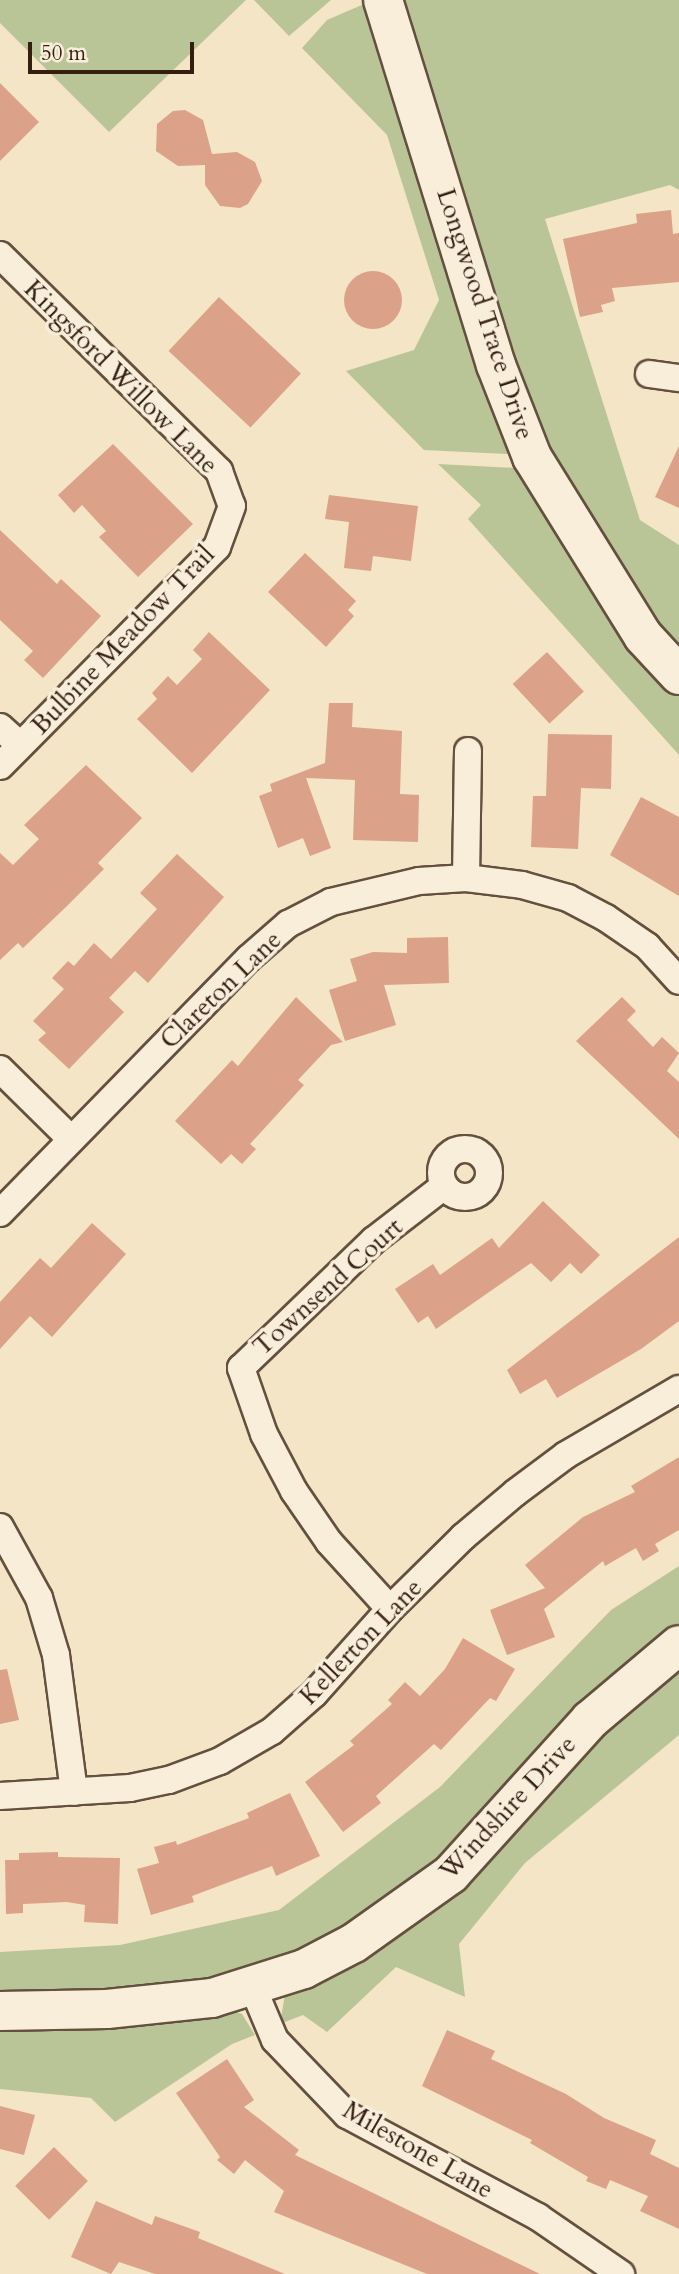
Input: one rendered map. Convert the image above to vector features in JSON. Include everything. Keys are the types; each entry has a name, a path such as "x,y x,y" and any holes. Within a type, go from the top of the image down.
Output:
{"street":[{"name":"Longwood Trace Drive","path":"383,0 496,365 533,457 643,636 679,675"},
{"name":"Kingsford Willow Lane","path":"0,255 219,471 232,506"},
{"path":"649,374 679,378"},
{"name":"Bulbine Meadow Trail","path":"0,766 216,547 232,506"},
{"path":"0,727 20,745"},
{"path":"466,878 468,751"},
{"name":"Clareton Lane","path":"0,1213 288,924 331,902 376,889 466,878 522,885 568,898 647,946 679,981"},
{"path":"0,1069 71,1139"},
{"name":"Townsend Court","path":"390,1609 329,1542 294,1491 264,1434 241,1368 374,1240 444,1186"},
{"name":"Kellerton Lane","path":"0,1796 74,1792 169,1780 252,1743 314,1695 390,1609 515,1493 566,1455 679,1389"},
{"path":"0,1527 39,1598 56,1655 74,1792"},
{"name":"Windshire Drive","path":"0,2011 154,2006 253,1988 354,1943 451,1874 590,1720 679,1645"},
{"name":"Milestone Lane","path":"253,1988 275,2040 347,2115 538,2217 621,2274"}],"green space":[{"path":"0,0 246,0 109,132 0,23"},
{"path":"254,0 331,0 289,36"},
{"path":"397,0 679,0 679,190 670,185 545,219 640,520 679,545 679,652 628,590 550,453 512,362"},
{"path":"364,4 375,14 515,448 507,454 424,450 346,371 414,350 439,300 387,135 302,48 327,20"},
{"path":"438,464 517,468 649,663 679,696 679,755 468,519 481,505"},
{"path":"679,1566 679,1628 423,1876 354,1924 283,1959 220,1981 0,2000 0,1952 120,1945 279,1910 440,1787 611,1610"},
{"path":"679,1661 679,1735 525,1863 459,1944 465,1997 396,1967 327,2032 303,2015 280,2024 285,1994"},
{"path":"230,2010 242,2014 255,2035 232,2044 115,2122 91,2098 0,2089 0,2030 143,2025"}],"building":[{"path":"0,83 39,122 0,161"},
{"path":"185,110 203,120 212,154 237,152 255,162 262,181 248,204 240,208 220,206 205,185 205,165 178,166 156,151 157,124 173,111"},
{"path":"671,210 673,234 679,233 679,282 612,288 615,301 601,305 603,312 580,317 563,239 637,223 636,214"},
{"path":"373,271 389,276 397,284 402,300 397,316 389,324 373,329 357,324 349,316 344,300 349,284 357,276"},
{"path":"219,297 301,373 250,428 169,351"},
{"path":"113,444 193,524 138,577 99,537 106,531 82,505 74,513 58,495"},
{"path":"679,446 679,508 655,497"},
{"path":"329,495 418,506 411,561 373,556 371,571 344,568 349,522 325,519"},
{"path":"0,530 57,584 61,579 101,616 43,678 24,660 33,651 0,620"},
{"path":"305,553 356,601 348,610 354,616 326,647 268,592"},
{"path":"209,632 270,690 192,773 137,719 157,699 152,693 168,676 177,685 202,659 193,650"},
{"path":"547,652 584,691 549,724 513,684"},
{"path":"329,703 353,703 352,727 402,731 400,794 419,795 418,842 353,840 355,780 306,778 331,848 310,856 303,838 278,848 259,796 272,791 270,784 325,763"},
{"path":"548,734 612,735 611,789 581,788 578,849 531,847 533,796 546,796"},
{"path":"86,765 142,818 98,863 104,869 67,906 23,948 18,943 0,960 0,853 13,865 39,839 24,825"},
{"path":"641,797 679,817 679,896 610,855"},
{"path":"177,854 224,897 148,983 135,971 109,998 124,1012 69,1069 38,1040 46,1033 33,1021 64,989 52,978 68,961 74,966 94,943 111,959 157,909 140,893"},
{"path":"448,937 449,983 384,985 396,1025 345,1041 329,990 357,981 350,959 373,952 407,953 407,938"},
{"path":"296,997 343,1042 331,1045 298,1080 304,1085 250,1144 256,1149 242,1164 231,1154 221,1164 175,1121 232,1060 238,1066"},
{"path":"622,997 636,1011 627,1020 653,1047 662,1037 679,1053 667,1071 679,1082 679,1139 576,1041"},
{"path":"543,1201 600,1255 581,1274 570,1263 551,1282 531,1263 436,1329 428,1316 418,1323 395,1289 433,1264 440,1275 492,1238 499,1248"},
{"path":"92,1223 126,1254 52,1337 30,1316 0,1349 0,1302 40,1258 51,1268"},
{"path":"679,1237 679,1321 641,1349 557,1398 546,1379 520,1394 507,1370"},
{"path":"679,1457 679,1530 655,1544 659,1551 643,1561 636,1548 605,1566 603,1561 544,1609 555,1637 507,1655 490,1610 545,1588 525,1565 583,1517 635,1492 631,1486"},
{"path":"463,1638 515,1669 496,1701 490,1698 441,1750 434,1744 376,1796 381,1803 343,1832 305,1782 354,1745 350,1741 392,1704 388,1700 405,1682 420,1696 445,1669"},
{"path":"7,1669 19,1720 0,1724 0,1670"},
{"path":"290,1793 320,1856 276,1876 272,1866 192,1896 194,1902 151,1915 137,1869 159,1863 154,1847 176,1841 177,1845 249,1818 247,1813"},
{"path":"58,1852 58,1857 120,1858 118,1924 84,1922 85,1905 67,1902 23,1904 23,1913 6,1914 5,1860 19,1860 19,1853"},
{"path":"447,2030 495,2051 491,2059 566,2094 604,2118 656,2140 650,2154 679,2168 679,2229 640,2211 648,2196 610,2180 606,2189 586,2181 588,2177 530,2143 532,2140 422,2086"},
{"path":"227,2059 254,2100 244,2107 299,2150 295,2155 540,2274 427,2274 274,2212 284,2191 245,2160 234,2174 217,2160 220,2157 176,2093"},
{"path":"0,2106 35,2115 24,2155 0,2149"},
{"path":"54,2147 88,2181 49,2220 15,2186"},
{"path":"96,2201 152,2225 155,2216 200,2232 198,2238 285,2274 155,2274 119,2262 111,2274 71,2257"}]}
